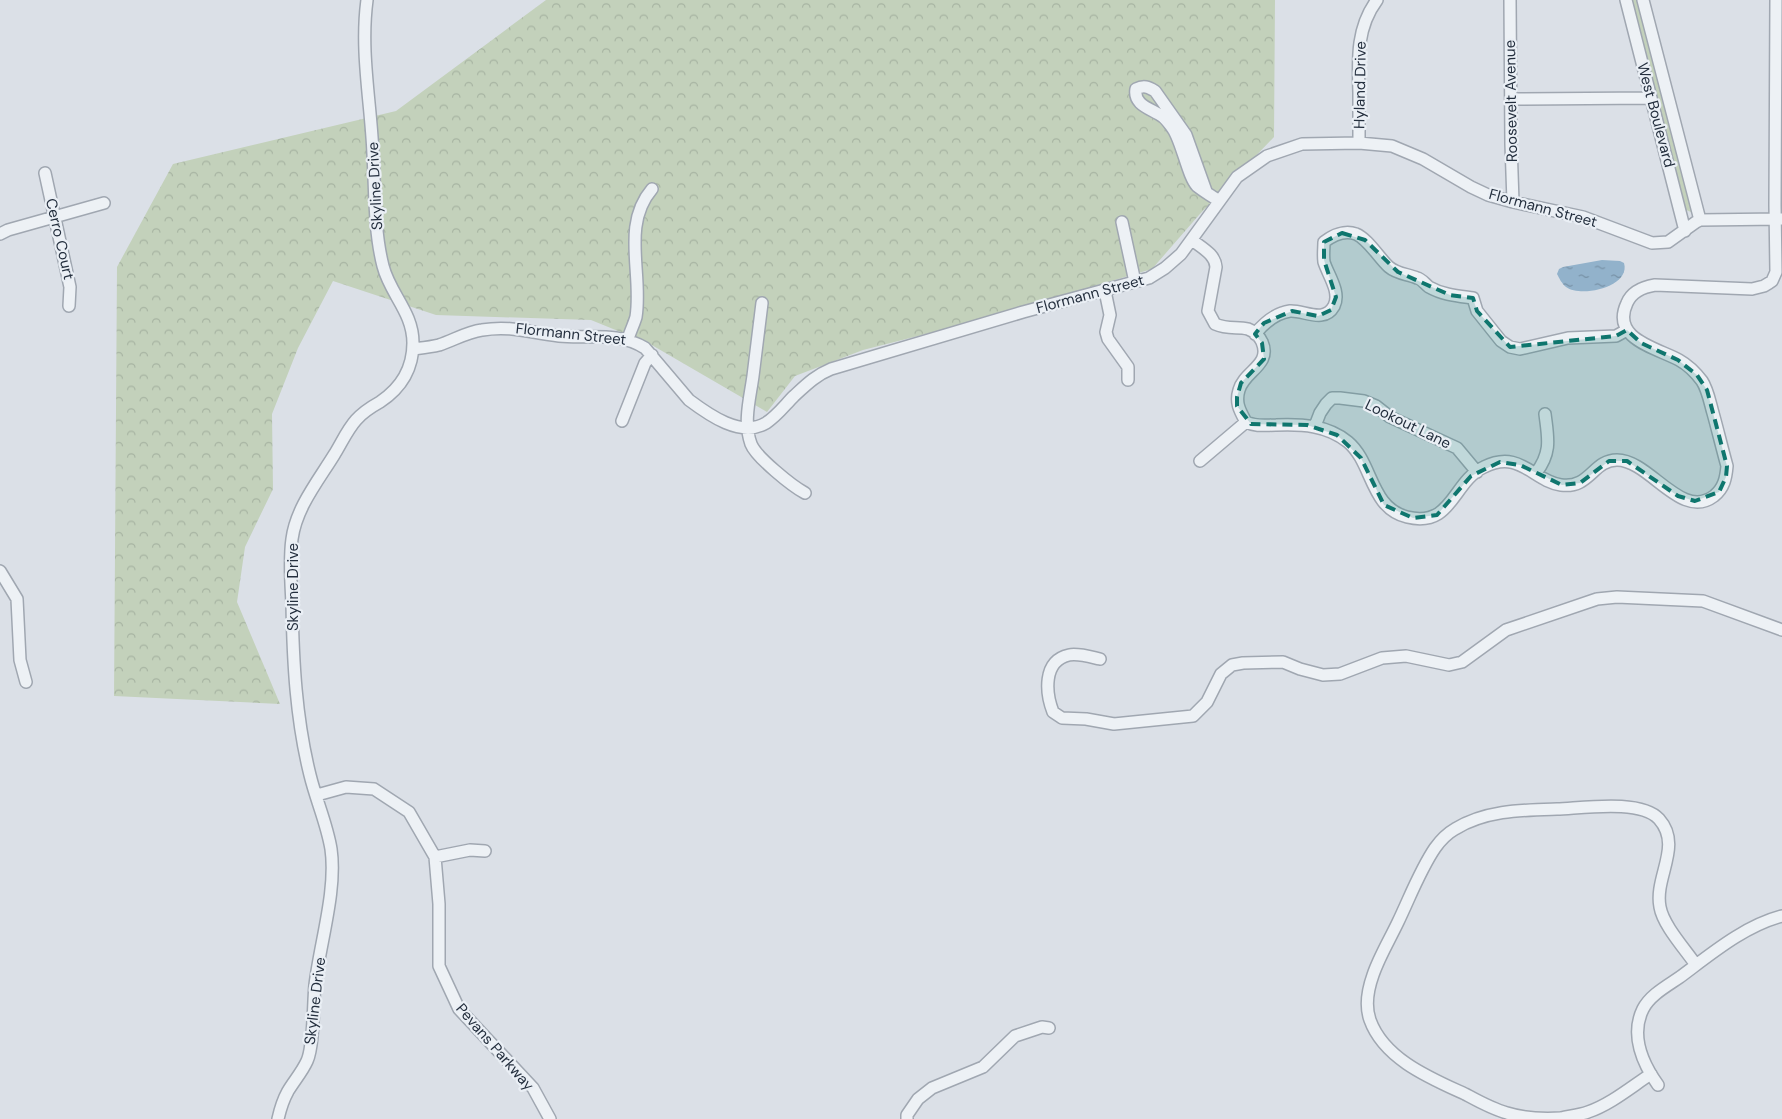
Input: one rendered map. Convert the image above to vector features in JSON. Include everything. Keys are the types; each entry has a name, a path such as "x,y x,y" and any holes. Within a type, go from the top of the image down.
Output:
{"street":[{"name":"Skyline Drive","path":"278,1119 288,1092 308,1060 315,984 327,914 332,868 331,850 317,795 310,779 295,692 292,538 298,513 355,421 372,406 389,395 404,379 411,361 412,349 410,322 387,277 379,248 365,58 367,0"},
{"name":"Hyland Drive","path":"1359,143 1358,48 1364,23 1376,0"},
{"name":"Roosevelt Avenue","path":"1510,0 1513,202"},
{"name":"West Boulevard","path":"1626,0 1685,231"},
{"name":"West Boulevard","path":"1643,0 1700,220"},
{"path":"1192,240 1212,255 1216,261 1208,311 1215,324 1224,328 1249,330 1262,343 1265,352 1264,359 1241,383 1238,391 1237,406 1246,422 1258,426 1294,424 1315,426 1338,435 1355,448 1384,505 1405,517 1424,518 1437,515 1447,508 1464,485 1477,472 1482,468 1500,462 1520,465 1551,483 1572,485 1580,483 1589,477 1609,460 1627,461 1637,465 1669,490 1685,499 1703,501 1711,498 1719,492 1726,477 1727,466 1704,383 1688,366 1641,343 1627,330 1624,313 1628,301 1637,291 1645,286 1758,288 1772,280 1776,272 1779,219 1779,82 1776,0"},
{"path":"1206,191 1186,135 1155,91 1142,86 1136,89 1137,100 1164,118 1174,130 1196,186 1219,201"},
{"path":"1511,99 1651,98"},
{"name":"Flormann Street","path":"412,349 437,345 466,333 504,328 559,336 609,336 628,339 637,343 652,355 689,400 729,424 748,428 760,426 767,422 808,382 818,374 830,369 1023,312 1149,278 1165,268 1192,240 1237,177 1267,156 1302,144 1359,143 1392,146 1407,152 1471,187 1495,197 1583,217 1652,244 1668,242 1700,220"},
{"name":"Cerro Court","path":"45,172 70,287 69,306"},
{"path":"628,339 636,318 637,275 635,234 639,209 652,190"},
{"path":"0,234 8,230 104,203"},
{"path":"1700,220 1779,219"},
{"path":"1122,222 1135,282"},
{"path":"1255,334 1264,323 1282,313 1292,311 1318,316 1331,310 1335,304 1336,297 1324,260 1324,242 1333,235 1342,233 1356,234 1365,240 1390,268 1398,272 1418,278 1430,287 1450,295 1474,298 1477,311 1501,341 1510,347 1520,349 1568,338 1616,336 1627,330"},
{"path":"1105,291 1110,315 1106,332 1108,339 1128,367 1128,380"},
{"path":"762,303 753,378 747,405 751,446 757,454 796,488 805,493"},
{"path":"622,421 645,363 652,355"},
{"name":"Lookout Lane","path":"1315,426 1320,413 1332,398 1364,401 1376,406 1390,417 1456,448 1477,472"},
{"path":"1536,473 1542,466 1548,450 1549,441 1545,414"},
{"path":"1200,462 1246,422"},
{"path":"0,571 17,599 20,660 26,682"},
{"path":"1100,659 1070,654 1061,658 1054,665 1048,677 1047,691 1053,712 1062,718 1086,719 1114,724 1193,716 1207,702 1221,674 1232,666 1243,663 1283,662 1323,675 1340,674 1382,658 1406,656 1449,665 1462,662 1506,630 1597,599 1617,597 1703,601 1782,630"},
{"name":"Pevans Parkway","path":"317,795 346,786 374,789 409,812 434,857 439,904 439,966 459,1009 533,1088 550,1119"},
{"path":"1651,1074 1613,1100 1588,1112 1558,1118 1531,1118 1506,1113 1431,1079 1395,1054 1378,1037 1370,1020 1367,1007 1373,975 1436,847 1454,830 1474,820 1499,813 1521,810 1612,807 1636,808 1649,812 1659,818 1666,829 1670,841 1659,889 1660,908 1664,919 1696,965"},
{"path":"434,857 470,850 485,851"},
{"path":"1658,1085 1645,1064 1638,1038 1638,1026 1642,1010 1651,998 1717,949 1761,923 1782,916"},
{"path":"907,1119 907,1115 918,1099 932,1088 984,1067 1015,1036 1042,1027 1049,1028"}],"highlighted area":[{"path":"1342,233 1365,240 1398,272 1450,295 1473,298 1477,311 1510,347 1616,336 1627,330 1641,343 1678,360 1697,375 1707,390 1727,466 1726,477 1719,492 1695,501 1678,496 1627,461 1609,461 1580,483 1562,485 1520,465 1500,462 1471,476 1437,515 1413,518 1384,505 1361,458 1337,435 1307,425 1251,424 1237,406 1237,397 1241,383 1264,359 1262,343 1255,334 1264,323 1292,311 1318,316 1331,310 1336,297 1324,260 1324,242"}],"green space":[{"path":"546,0 1275,0 1274,137 1199,215 1152,269 965,324 863,350 795,376 767,412 650,344 591,320 436,315 333,281 298,348 272,414 273,489 245,547 237,602 280,704 114,696 117,267 173,164 396,111"},
{"path":"1630,0 1640,0 1693,211 1691,212 1686,210 1681,195"}],"water":[{"path":"1602,260 1624,263 1624,271 1620,278 1613,284 1603,288 1593,291 1573,290 1565,286 1557,274 1559,269 1563,267"}]}
